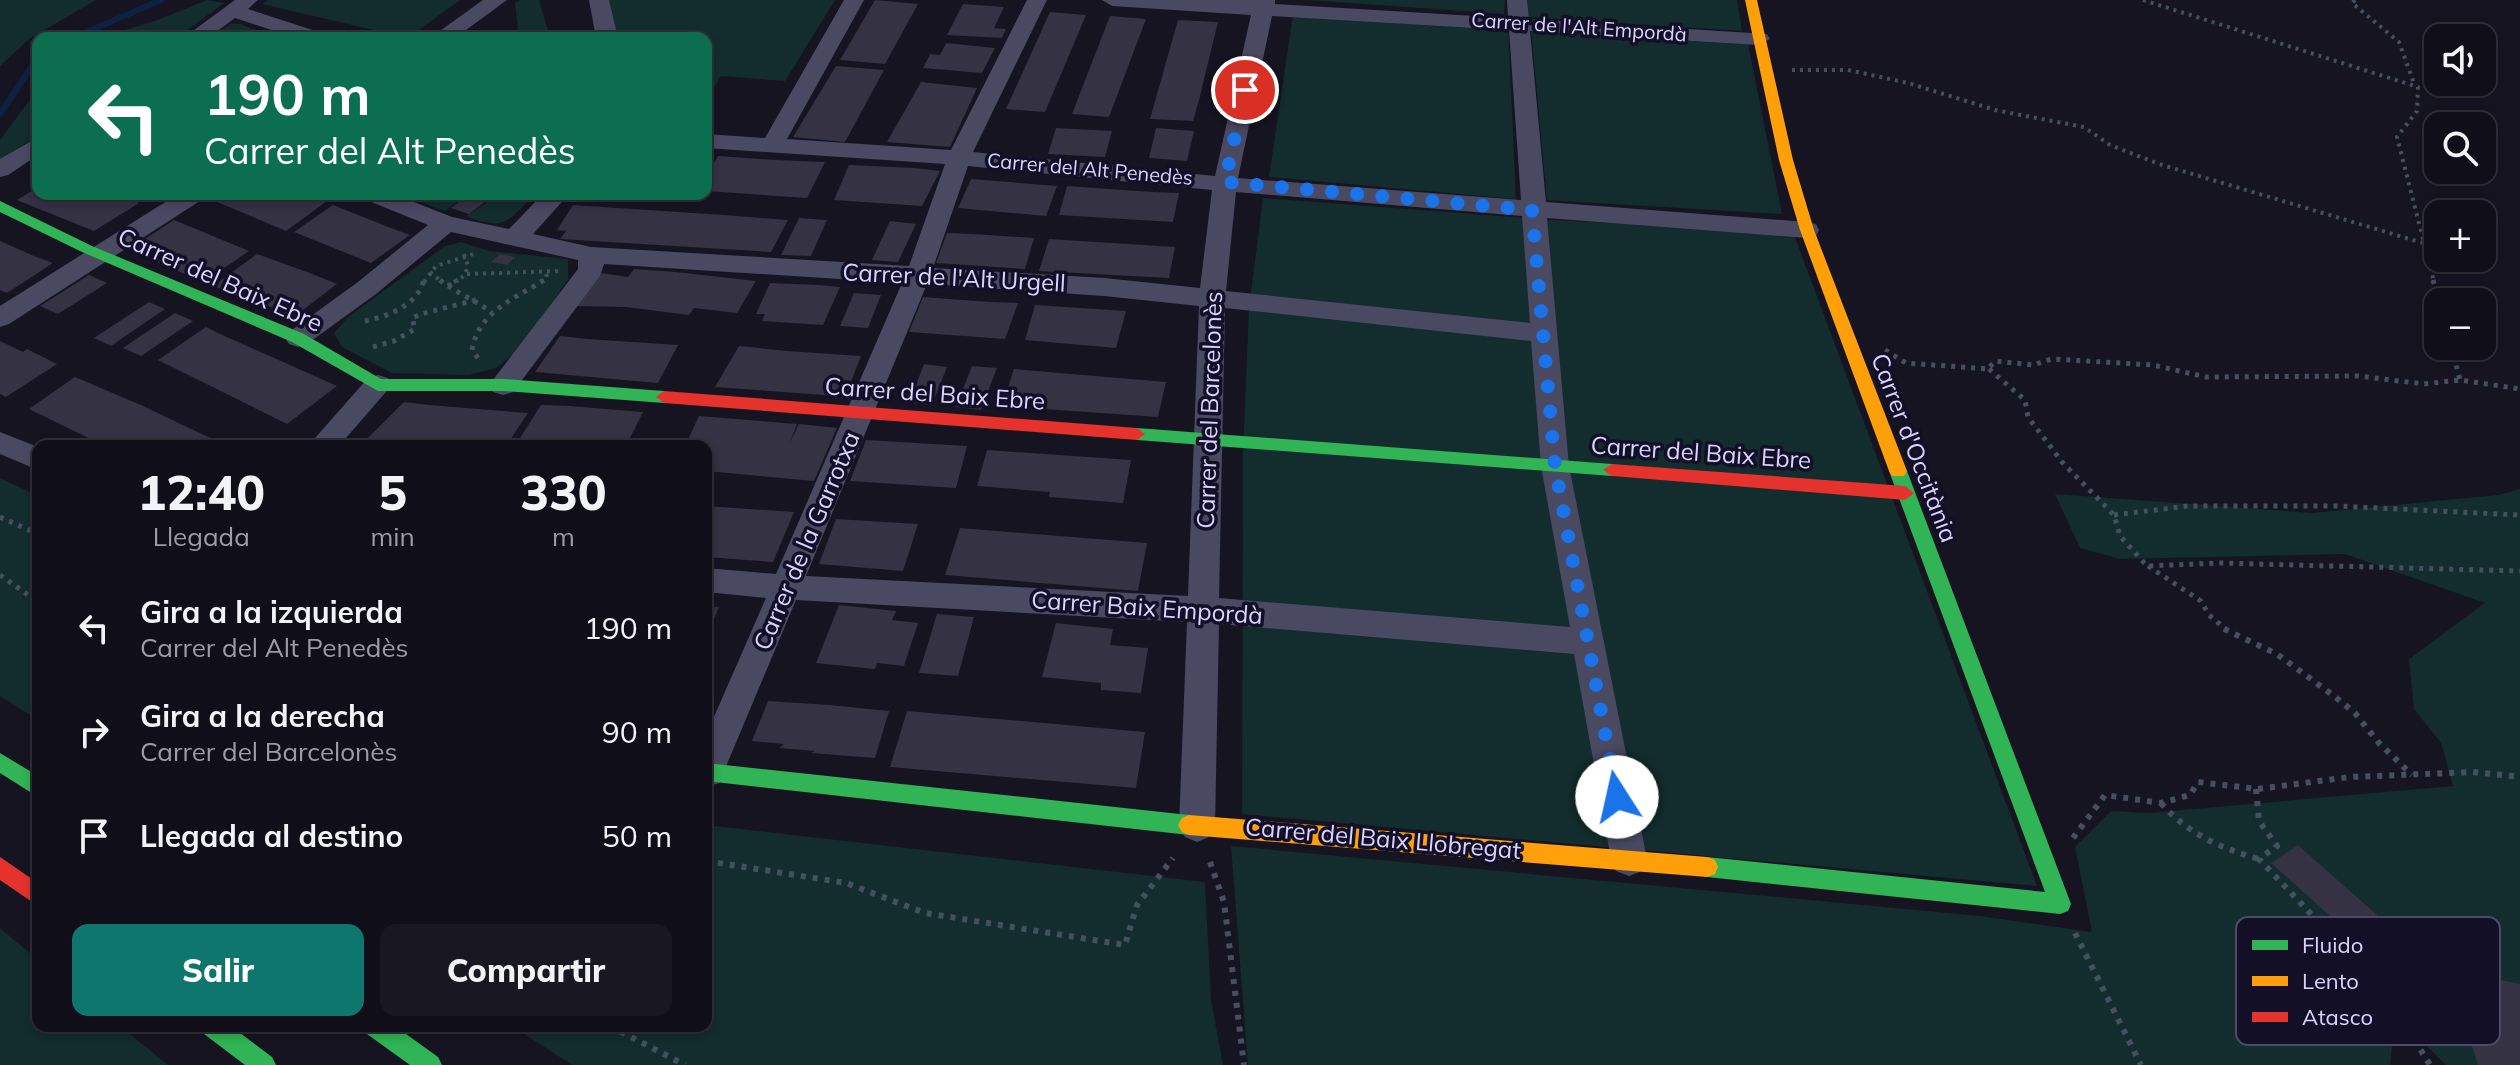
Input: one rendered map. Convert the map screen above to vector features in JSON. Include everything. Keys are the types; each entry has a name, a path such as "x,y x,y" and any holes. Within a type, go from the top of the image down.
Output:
{"main road":[{"name":"Carrer d'Occitània","path":"1751,0 1786,160 1807,230 2060,904"},
{"name":"Carrer del Baix Ebre","path":"0,206 101,254 298,338 378,385 503,385 1905,493"},
{"path":"0,762 32,784"},
{"name":"Carrer del Baix Llobregat","path":"712,773 1197,826 1629,859 2060,904"},
{"path":"0,867 32,891"},
{"path":"220,1032 264,1065"},
{"path":"383,1032 430,1065"}],"street":[{"path":"450,32 497,0"},
{"path":"599,0 606,32"},
{"path":"773,144 854,0"},
{"name":"Carrer de la Garrotxa","path":"712,760 862,413 918,276 959,158 1037,0"},
{"name":"Carrer de l'Alt Empordà","path":"1112,0 1517,12 1759,39"},
{"name":"Carrer del Barcelonès","path":"1197,826 1212,300 1225,182 1264,4"},
{"path":"203,32 241,6 304,32"},
{"path":"1517,12 1555,466 1629,859"},
{"name":"Carrer del Alt Penedès","path":"712,141 959,158 1532,210 1749,223 1807,230"},
{"path":"0,170 32,148"},
{"path":"0,318 186,200"},
{"name":"Carrer de l'Alt Urgell","path":"387,200 446,223 514,239 580,262 1104,287 1543,333"},
{"path":"514,239 551,200"},
{"path":"298,338 367,288 446,223"},
{"path":"503,385 591,270 580,262"},
{"path":"328,440 378,385"},
{"path":"0,442 32,456"},
{"name":"Carrer Baix Empordà","path":"712,581 1204,610 1588,642"}],"path":[{"path":"2143,0 2416,87"},
{"path":"2355,0 2352,3 2399,42 2416,87 2417,111 2397,137 2435,288"},
{"path":"1765,69 1848,70 1908,83 1966,103 2084,127 2110,145 2159,164 2423,243"},
{"path":"463,250 465,275"},
{"path":"353,323 386,317 406,305 421,288 426,275 445,262 489,251"},
{"path":"448,286 465,275 502,271 547,273 580,262"},
{"path":"430,272 490,310"},
{"path":"479,359 472,350 473,335 478,325 490,310 546,279 547,273"},
{"path":"373,347 415,329 413,321 441,304 477,301"},
{"path":"1875,344 1906,363 1988,369 2025,400 2028,417 2062,462 2114,515 2120,536 2147,566 2201,601 2209,615 2225,630 2277,654 2334,696 2355,713 2378,742 2412,775"},
{"path":"1988,369 1995,361 2033,365 2052,359 2153,365 2206,377 2358,376 2424,384 2460,380 2520,389"},
{"path":"2455,360 2460,380"},
{"path":"2114,515 2188,506 2337,506 2520,515"},
{"path":"0,517 32,531"},
{"path":"2147,566 2220,563 2520,571"},
{"path":"0,575 32,598"},
{"path":"2043,857 2055,859 2105,795 2161,803 2190,795 2198,782 2256,789 2350,777 2473,772 2520,777"},
{"path":"2256,789 2259,821 2277,846 2259,859"},
{"path":"2161,803 2176,822 2189,831 2229,851 2259,859 2273,878 2313,917"},
{"path":"712,862 846,883 925,913 1125,945 1137,905 1197,826"},
{"path":"1197,826 1224,902 1244,1065"},
{"path":"2060,904 2141,1065"},
{"path":"622,1032 685,1065"},
{"path":"2416,1045 2430,1065"}],"green space":[{"path":"0,0 96,0 41,32 32,32 32,37 0,66"},
{"path":"207,0 224,3 185,32 118,32"},
{"path":"268,0 460,0 416,32 382,32 262,4"},
{"path":"539,0 548,32 518,32 515,3"},
{"path":"606,0 835,0 785,81 721,76 712,91 712,32 613,32"},
{"path":"1308,0 1505,0 1504,14"},
{"path":"1527,0 1737,0 1742,31 1527,17"},
{"path":"1293,14 1508,27 1516,199 1269,177"},
{"path":"231,24 240,24 262,32 218,32"},
{"path":"1531,29 1748,44 1782,214 1547,200"},
{"path":"32,97 32,139 0,160 0,140"},
{"path":"1263,198 1552,220 1793,232 2037,886 1242,814 1243,451 1249,308"},
{"path":"416,200 460,200 445,211"},
{"path":"491,200 528,200 504,222 489,223 466,216"},
{"path":"461,242 489,251 568,259 568,279 520,349 496,368 468,375 392,373 342,347 334,333 348,317 445,246"},
{"path":"0,478 32,493 32,716 0,696"},
{"path":"2520,489 2520,1065 2446,1065 2426,1045 2500,1045 2500,917 2236,917 2236,1045 2392,1045 2390,1065 1248,1065 1231,846 1980,916 2092,932 2075,847 2111,811 2149,813 2453,786 2441,743 2414,709 2409,659 2485,603 2345,554 2120,559 2080,548 2055,494 2312,513 2498,495"},
{"path":"712,826 1205,882 1211,1000 1223,1065 572,1065 521,1032 712,1032"},
{"path":"0,928 32,955 32,1032 127,1032 168,1065 0,1065"}],"building":[{"path":"875,0 918,4 885,64 840,60"},
{"path":"963,4 1004,7 994,28 1006,29 1002,38 947,35"},
{"path":"1050,12 1086,15 1045,112 1006,109"},
{"path":"1110,16 1146,19 1109,117 1072,114"},
{"path":"1178,20 1218,22 1199,100 1193,121 1150,119"},
{"path":"946,43 995,48 982,73 923,68 930,54 940,55"},
{"path":"836,66 884,70 845,142 793,137"},
{"path":"921,82 977,88 950,147 887,142"},
{"path":"1056,128 1112,131 1105,157 1048,154"},
{"path":"1156,128 1194,131 1187,161 1149,158"},
{"path":"718,156 825,162 807,198 712,191 712,166"},
{"path":"849,165 940,171 922,206 834,200"},
{"path":"971,179 1057,186 1046,216 958,208"},
{"path":"1067,186 1179,193 1173,222 1059,215"},
{"path":"32,191 32,200 132,200 139,203 94,231 17,200"},
{"path":"212,200 327,201 286,231"},
{"path":"462,200 487,200 469,214 451,208"},
{"path":"333,205 410,235 371,263 294,232"},
{"path":"573,205 788,220 771,252 560,239 566,231 557,230"},
{"path":"799,218 827,220 811,256 781,255"},
{"path":"174,220 249,251 204,282 128,250"},
{"path":"890,221 916,224 898,262 872,260"},
{"path":"947,233 1034,238 1025,269 936,263"},
{"path":"1049,239 1175,247 1169,278 1039,271"},
{"path":"0,241 53,263 7,293 0,290"},
{"path":"257,254 337,284 295,316 213,286"},
{"path":"500,254 515,257 507,265 491,262"},
{"path":"634,269 756,281 737,313 694,308 689,315 626,307 576,306 601,273 628,277"},
{"path":"89,275 107,283 58,314 40,306"},
{"path":"770,283 840,287 823,325 762,321 765,314 756,314"},
{"path":"854,293 881,295 868,328 840,326"},
{"path":"923,297 1018,303 1005,339 909,332"},
{"path":"149,302 165,309 111,346 94,338"},
{"path":"1035,305 1126,311 1116,348 1025,340"},
{"path":"175,313 193,321 141,356 123,348"},
{"path":"206,327 337,386 287,424 158,360"},
{"path":"560,336 678,345 658,383 535,372"},
{"path":"0,341 23,352 27,349 57,364 6,397 0,394"},
{"path":"739,346 861,356 847,392 827,391 825,395 715,387"},
{"path":"924,364 947,367 932,405 909,403"},
{"path":"972,366 997,368 981,410 956,407"},
{"path":"1014,369 1166,382 1158,417 1002,406"},
{"path":"75,377 214,440 93,440 29,409"},
{"path":"404,402 528,413 510,440 366,440"},
{"path":"541,405 643,412 629,440 519,440"},
{"path":"699,416 797,424 789,444 799,424 837,428 814,481 712,472 712,440 688,440"},
{"path":"866,440 967,446 956,488 850,481"},
{"path":"987,450 1131,460 1123,503 1049,497 1050,492 977,486"},
{"path":"712,506 794,512 773,562 712,557"},
{"path":"836,519 918,524 903,571 819,564"},
{"path":"960,528 1147,543 1138,591 945,575"},
{"path":"839,605 896,611 892,620 918,623 904,666 877,663 875,669 816,663"},
{"path":"712,606 719,607 712,623"},
{"path":"937,614 974,617 958,676 919,673"},
{"path":"1056,623 1113,629 1110,645 1148,648 1141,693 1101,690 1101,683 1042,677"},
{"path":"768,701 889,711 875,758 811,753 815,751 779,748 784,744 752,741"},
{"path":"907,711 1145,732 1136,788 890,767"},
{"path":"2298,845 2379,917 2331,917 2271,863"},
{"path":"2500,980 2520,984 2520,1065 2478,1065 2472,1045 2500,1045"}],"waterway":[{"path":"87,32 161,0"},
{"path":"0,114 32,66"}],"traffic: fast":[{"path":"0,206 87,249 298,338 378,385 503,385 664,397"},
{"path":"1137,434 1612,470"},
{"path":"1707,867 2060,904 1898,471"},
{"path":"0,762 32,784"},
{"path":"712,773 1189,825"},
{"path":"220,1032 264,1065"},
{"path":"383,1032 430,1065"}],"traffic: slow":[{"path":"1751,0 1786,160 1807,230 1898,471"},
{"path":"1189,825 1707,867"}],"traffic: jam":[{"path":"664,397 1137,434"},
{"path":"1612,470 1905,493"},
{"path":"0,867 32,891"}],"route":[{"path":"1245,90 1225,182 1532,210 1555,466 1617,797"}]}
